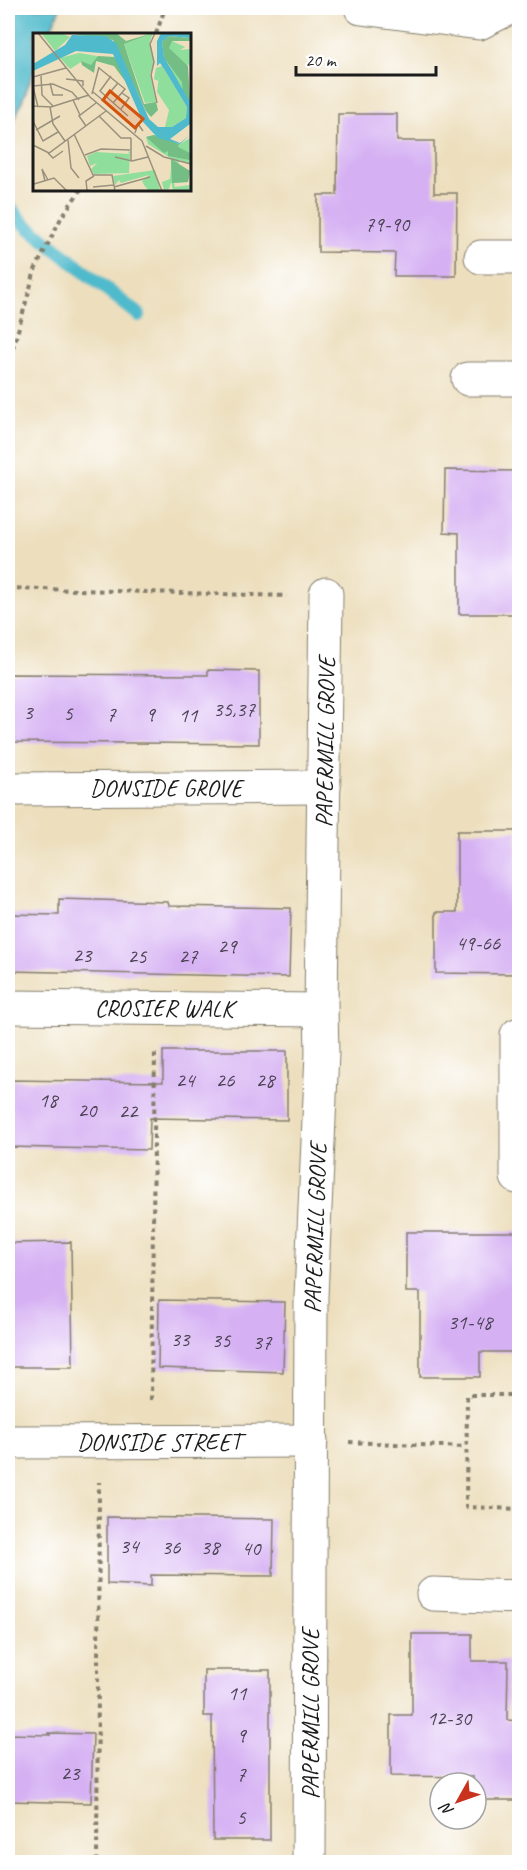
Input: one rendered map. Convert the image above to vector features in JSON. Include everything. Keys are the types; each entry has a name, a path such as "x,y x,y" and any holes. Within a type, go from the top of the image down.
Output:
{"street":[{"path":"361,8 479,23 509,8"},
{"path":"481,258 519,257"},
{"path":"468,379 519,379"},
{"name":"PAPERMILL GROVE","path":"309,1863 311,1296 322,1053 326,594"},
{"name":"DONSIDE GROVE","path":"8,789 324,787"},
{"name":"CROSIER WALK","path":"8,1007 321,1010"},
{"path":"519,1035 517,1177 519,1177"},
{"name":"DONSIDE STREET","path":"8,1442 310,1441"},
{"path":"433,1594 519,1597"}],"path":[{"path":"156,33 165,8"},
{"path":"8,366 35,270 62,218 80,190"},
{"path":"8,588 267,596 326,594"},
{"path":"150,1442 156,1008"},
{"path":"519,1395 467,1395 465,1447 466,1507 519,1509"},
{"path":"310,1441 465,1447"},
{"path":"97,1863 99,1442"}],"water":[{"path":"8,8 60,8 49,33 33,33 33,73 8,137"}],"building":[{"path":"338,114 397,114 397,141 434,141 434,193 457,193 456,276 394,276 395,253 318,252 318,195 337,195"},
{"path":"445,470 519,471 519,614 459,614 459,533 444,532"},
{"path":"208,670 259,671 259,744 8,742 8,674 208,675"},
{"path":"457,831 517,831 519,974 436,973 436,912 457,912"},
{"path":"59,899 168,902 169,906 291,908 289,977 8,971 8,914 59,915"},
{"path":"163,1051 287,1051 287,1120 150,1118 149,1150 8,1147 8,1080 163,1082"},
{"path":"406,1232 519,1232 519,1352 480,1352 480,1377 420,1377 420,1292 406,1292"},
{"path":"71,1242 73,1367 8,1367 8,1243"},
{"path":"159,1300 285,1302 283,1372 158,1368"},
{"path":"107,1517 274,1519 273,1576 151,1575 151,1586 107,1584"},
{"path":"412,1634 472,1634 472,1661 508,1661 507,1720 519,1721 519,1800 488,1800 488,1771 428,1771 428,1776 391,1776 391,1715 412,1715"},
{"path":"204,1670 270,1670 270,1840 213,1840 212,1716 204,1716"},
{"path":"49,1733 93,1734 91,1803 8,1801 8,1734 50,1735"}],"waterway":[{"path":"8,205 22,222 139,315"}]}
